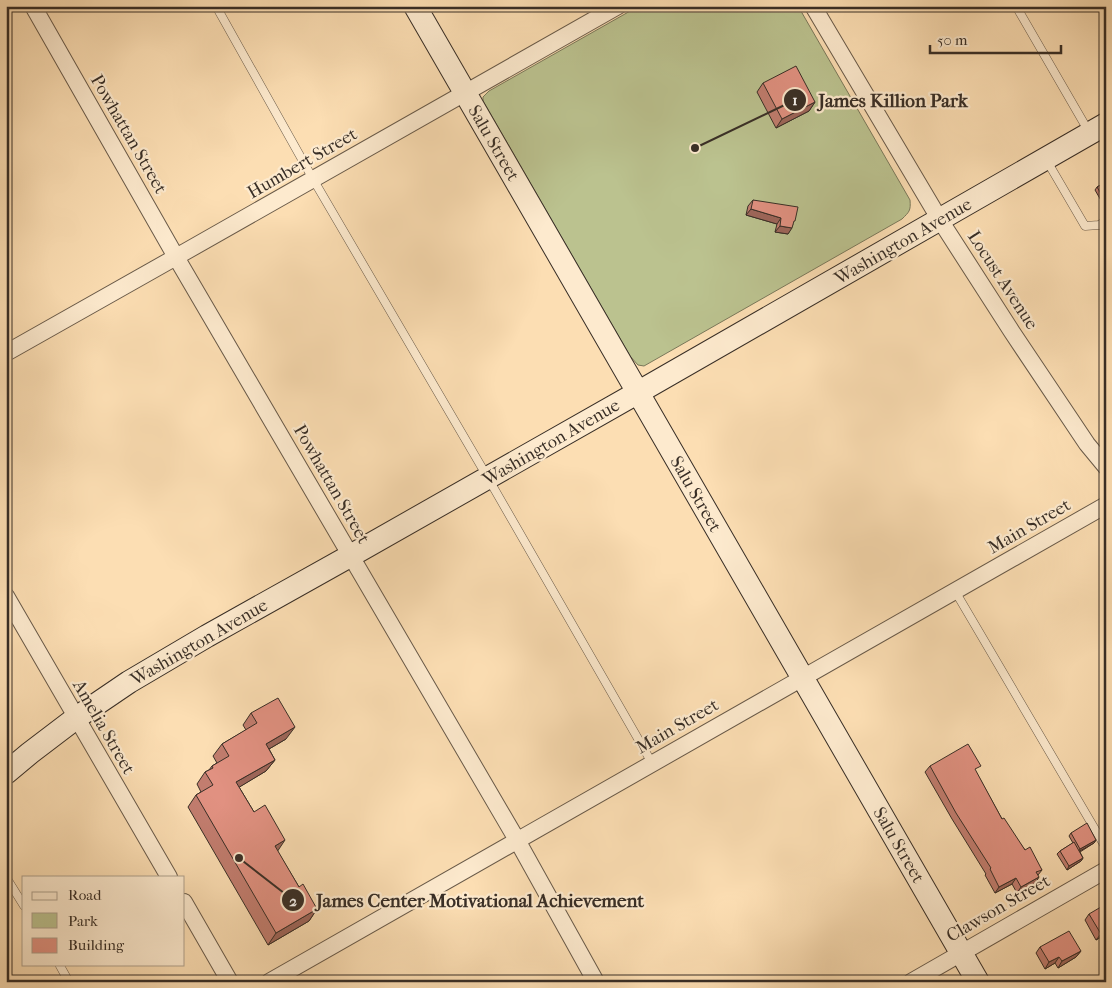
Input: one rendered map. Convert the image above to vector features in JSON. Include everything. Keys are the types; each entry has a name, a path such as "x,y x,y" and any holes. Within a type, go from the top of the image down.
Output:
{"main road":[{"name":"Salu Street","path":"415,6 978,982"},
{"name":"Washington Avenue","path":"6,773 76,718 129,682 207,636 488,478 1098,129"}],"street":[{"name":"Powhattan Street","path":"33,6 176,258 517,840 596,982"},
{"name":"Humbert Street","path":"6,353 618,6"},
{"name":"Locust Avenue","path":"813,6 940,220 1055,396 1088,444 1106,466"},
{"name":"Main Street","path":"269,982 1106,505"},
{"name":"Amelia Street","path":"6,596 168,876"},
{"name":"Clawson Street","path":"911,982 1106,870"},
{"path":"185,904 230,982"}],"lane":[{"path":"216,6 313,179 652,763"},
{"path":"1016,6 1098,129"},
{"path":"1046,159 1085,226 1100,225 1106,221"},
{"path":"955,591 1106,848"},
{"path":"6,877 22,903"},
{"path":"60,966 69,982"}],"green space":[{"path":"639,6 798,6 910,200 909,211 902,219 644,366 638,365 630,356 483,101 483,97 489,91"}],"building":[{"path":"796,66 815,102 782,119 763,83"},
{"path":"1106,182 1106,202 1097,187"},
{"path":"753,200 798,207 792,228 780,226 781,218 751,209"},
{"path":"278,698 295,727 266,744 275,760 236,782 254,812 265,805 285,840 275,846 299,887 303,884 317,909 276,933 196,795 213,785 205,772 229,756 222,744 257,723 251,713"},
{"path":"968,744 981,766 975,769 1002,819 1004,818 1025,850 1030,847 1042,870 1036,872 1039,877 1021,887 1016,878 999,887 991,868 956,813 930,766"},
{"path":"1087,823 1096,840 1080,849 1071,833"},
{"path":"1074,842 1083,858 1069,866 1060,851"},
{"path":"1106,904 1106,931 1101,934 1089,914"},
{"path":"1069,931 1081,951 1062,961 1059,957 1049,962 1040,947"}],"place":[{"name":"James Killion Park","path":"695,148"},
{"name":"James Center Motivational Achievement","path":"239,858"}]}
